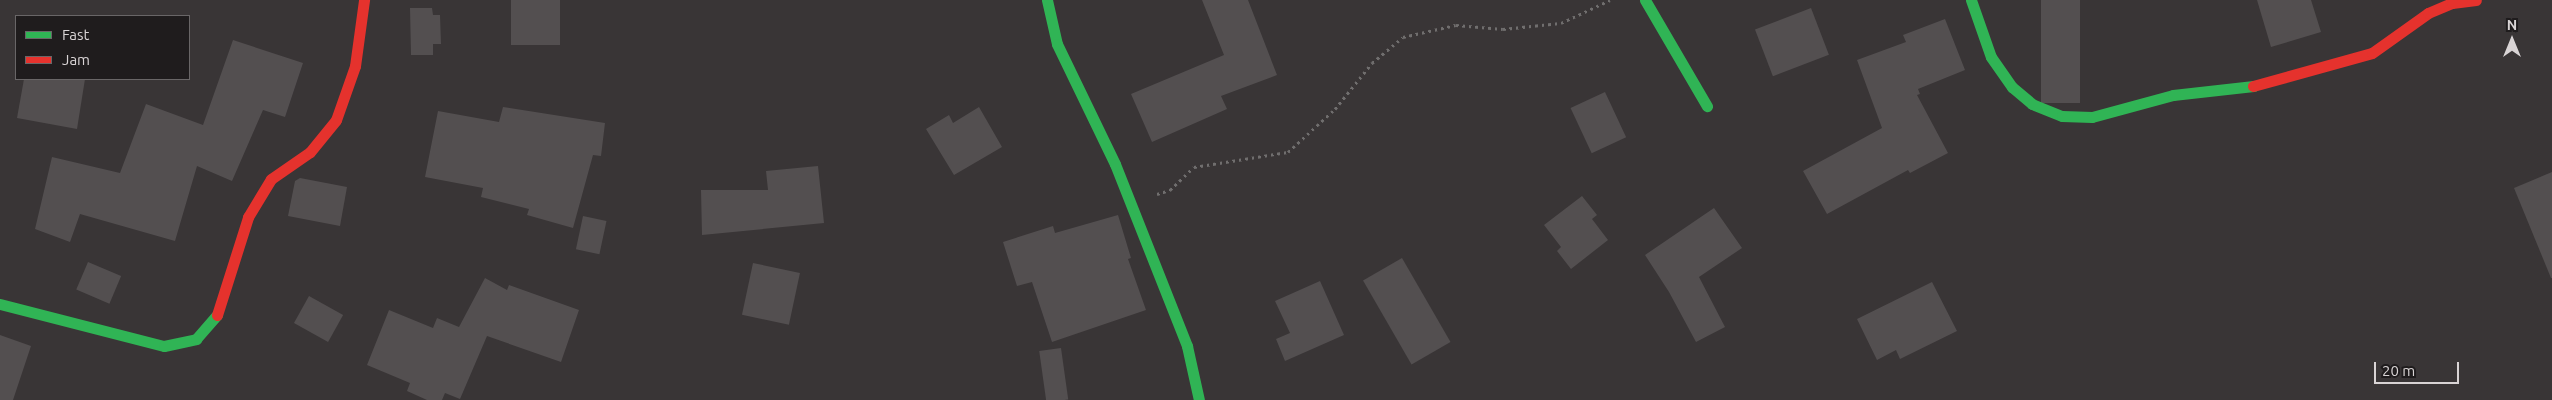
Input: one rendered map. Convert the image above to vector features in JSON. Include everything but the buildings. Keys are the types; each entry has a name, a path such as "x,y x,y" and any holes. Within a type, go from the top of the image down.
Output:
{"street":[{"path":"0,304 164,346 196,339 217,315 248,217 271,179 310,152 336,120 355,66 364,0"},
{"path":"1047,0 1057,44 1130,201 1187,346 1199,400"},
{"path":"1645,0 1707,106"},
{"path":"1971,0 1991,57 2012,87 2032,104 2062,116 2092,117 2173,95 2253,86 2372,53 2428,13 2452,3 2476,0"}],"path":[{"path":"1130,201 1170,190 1194,168 1288,152 1335,109 1372,63 1403,37 1456,25 1503,29 1560,23 1610,0"}],"traffic: fast":[{"path":"1047,0 1057,44 1115,164 1187,346 1199,400"},
{"path":"1645,0 1707,106"},
{"path":"1971,0 1991,57 2012,87 2032,104 2062,116 2092,117 2173,95 2253,86"},
{"path":"0,304 164,346 196,339 217,315"}],"traffic: jam":[{"path":"217,315 248,217 271,179 310,152 336,120 355,66 364,0"},
{"path":"2253,86 2372,53 2428,13 2452,3 2476,0"}]}
